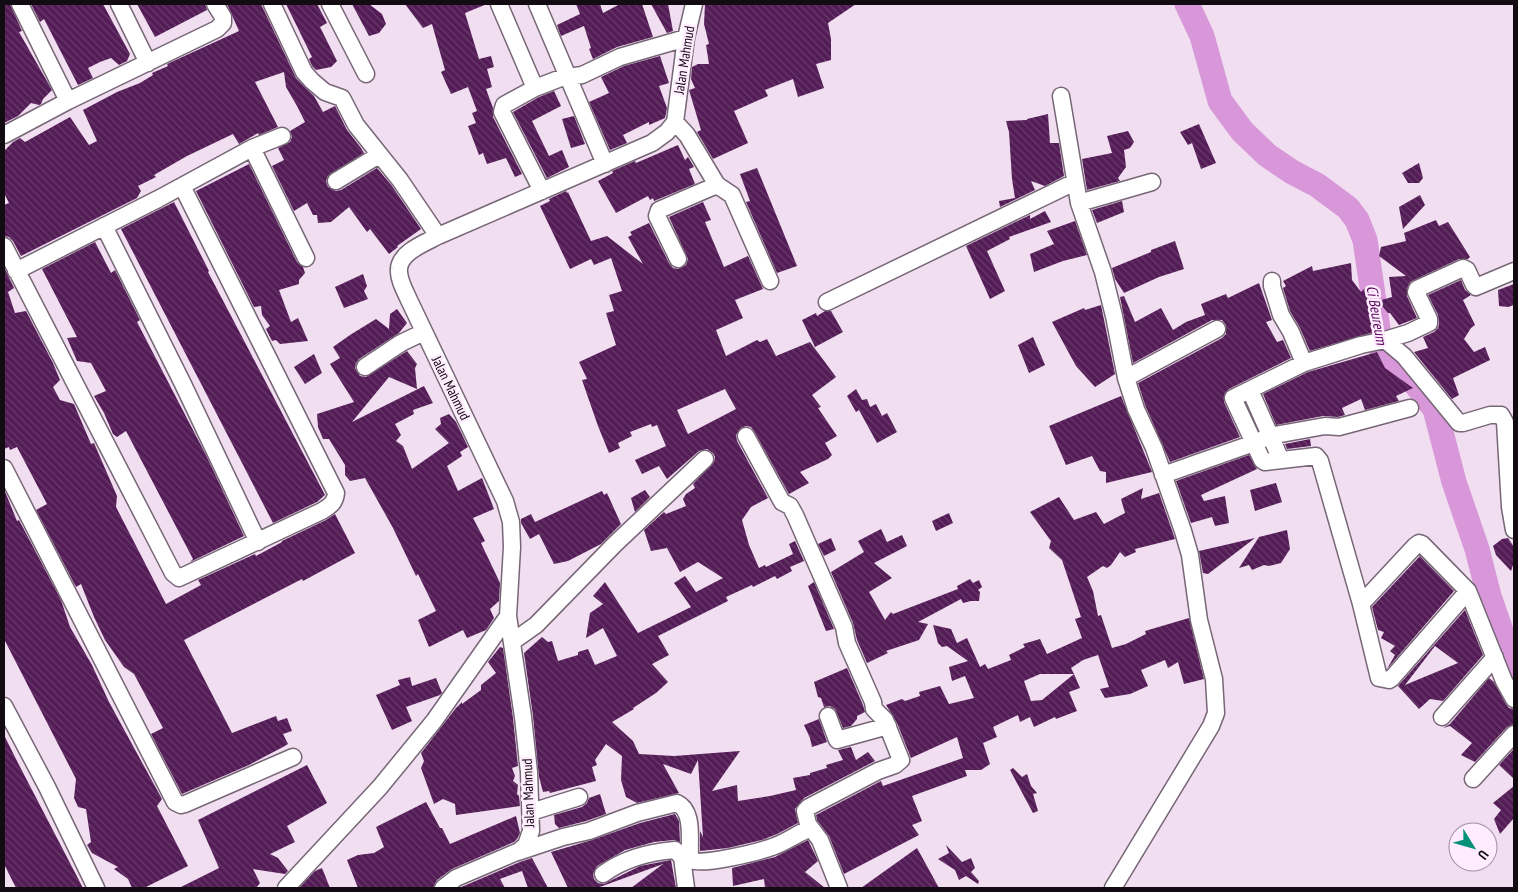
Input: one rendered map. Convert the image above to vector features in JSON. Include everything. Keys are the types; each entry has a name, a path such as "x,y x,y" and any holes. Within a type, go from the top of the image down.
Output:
{"street":[{"path":"20,4 68,101"},
{"path":"119,4 148,63"},
{"path":"4,135 68,101 217,29 223,23 223,17 214,4"},
{"path":"272,4 304,72 325,92 342,98 356,125 410,194 438,236"},
{"path":"330,4 366,74"},
{"path":"499,4 535,88"},
{"path":"537,4 605,164"},
{"name":"Jalan Mahmud","path":"517,852 526,845 530,836 531,812 524,726 508,616 512,548 511,522 507,506 409,300 399,269 408,253 438,236 658,140 667,132 675,122 686,38 694,4"},
{"path":"542,191 502,112 504,105 535,88 567,77 582,75 620,56 686,38"},
{"path":"1061,96 1079,203 1103,272 1126,378 1136,409 1154,448 1190,555 1199,620 1214,679 1216,713 1211,726 1113,888"},
{"path":"675,122 687,135 717,185 732,195 770,281"},
{"path":"16,271 252,148 282,136"},
{"path":"252,148 306,258"},
{"path":"336,181 379,154"},
{"path":"827,302 1075,182"},
{"path":"1079,203 1152,182"},
{"path":"678,259 657,213 717,185"},
{"path":"4,246 175,576 179,578 326,508 333,503 336,494 182,186"},
{"path":"104,226 182,382 258,542"},
{"path":"1468,591 1389,680 1379,678 1361,604 1320,461 1316,456 1265,462 1262,460 1233,398 1304,362 1317,360 1361,344 1408,333 1429,322 1429,318 1416,292 1418,289 1463,268 1467,270 1476,287 1514,271"},
{"path":"1272,281 1281,315 1291,332 1304,362"},
{"path":"1126,378 1217,329"},
{"path":"365,367 424,332"},
{"path":"1384,340 1404,356 1446,406 1456,421 1462,423 1490,415 1501,415 1505,422 1510,507 1514,530"},
{"path":"1250,390 1281,460"},
{"path":"1163,475 1270,436 1325,426 1339,427 1410,408"},
{"path":"746,436 782,502 789,505 795,515 844,627 847,642 874,702 874,709 885,720 902,760 807,808 804,812 811,828 820,840 839,888"},
{"path":"512,642 536,625 615,544 705,459"},
{"path":"4,468 175,802 181,805 185,804 293,757"},
{"path":"1361,604 1419,543 1422,544 1468,591 1504,681 1514,699"},
{"path":"286,888 380,787 428,728 508,616"},
{"path":"1442,717 1495,657"},
{"path":"4,706 96,888"},
{"path":"828,716 837,740 888,726"},
{"path":"1473,779 1514,734"},
{"path":"531,812 579,797"},
{"path":"443,888 456,878 517,852 563,837 589,831 638,813 677,803 685,808 688,815 690,855 691,860 696,862 713,861 774,847 811,828"},
{"path":"603,874 643,854 675,850 682,857 686,888"}],"building":[{"path":"4,4 10,4 22,31 19,32 52,90 43,99 41,104 31,103 18,116 4,123"},
{"path":"31,4 103,4 130,54 127,61 119,65 111,58 100,62 88,68 93,78 78,85 44,19 40,22"},
{"path":"137,4 205,4 207,10 155,37"},
{"path":"227,4 261,4 296,78 314,96 323,112 335,106 347,130 364,153 328,176 326,181 328,187 336,191 341,190 377,168 392,186 421,229 389,254 370,229 367,232 349,207 331,222 318,223 317,215 313,215 307,203 294,211 272,166 284,160 278,148 290,142 292,137 290,131 305,122 286,87 284,72 255,82 278,127 259,135 258,133 239,144 233,134 187,156 154,175 156,177 138,186 141,191 137,198 21,256 13,241 9,237 4,236 4,205 9,203 4,193 4,151 20,138 25,142 70,117 89,145 97,141 83,110 117,92 140,83 153,75 152,73 168,66 167,64 239,31"},
{"path":"286,4 317,4 327,23 320,27 337,61 331,67 316,70 312,66 309,59 312,57"},
{"path":"352,4 369,4 382,14 386,24 379,33 369,36"},
{"path":"405,4 487,4 465,13 479,59 491,56 494,67 487,69 492,87 486,89 493,108 493,117 522,174 515,177 506,158 487,164 483,153 479,155 468,126 476,123 472,113 477,111 468,87 451,94 441,72 445,70 432,24 423,28"},
{"path":"576,4 600,4 603,13 620,4 642,4 653,37 617,47 593,59 584,26 561,36 557,25 580,14"},
{"path":"651,4 668,4 673,31 667,33"},
{"path":"705,4 856,4 828,23 831,39 831,60 816,64 824,88 798,97 793,79 765,90 768,96 734,111 748,143 713,159 697,132 701,130 689,90 695,88 691,79 692,67 698,64 709,64 706,45 709,44 704,24"},
{"path":"660,56 669,83 659,86 667,108 665,118 649,125 649,122 623,135 627,143 610,150 589,102 609,93 601,77 624,66"},
{"path":"554,91 561,106 532,121 549,156 562,150 569,167 547,178 513,112"},
{"path":"1048,114 1050,143 1059,143 1064,176 1045,186 1031,181 1035,190 1000,207 999,201 1015,198 1009,132 1006,121 1027,120"},
{"path":"574,116 585,144 571,148 562,119"},
{"path":"1199,124 1216,163 1201,169 1192,143 1188,145 1180,132"},
{"path":"1128,131 1134,142 1130,148 1124,150 1126,167 1118,178 1120,181 1087,190 1082,159 1112,153 1107,136"},
{"path":"678,145 685,160 688,157 694,167 689,169 695,184 654,201 653,198 650,200 648,196 616,213 598,181 613,173 612,171"},
{"path":"1419,163 1423,178 1419,183 1408,183 1402,173"},
{"path":"249,164 297,262 303,267 305,273 299,280 299,284 279,290 291,322 298,318 308,341 280,344 276,340 272,341 266,329 270,326 262,315 261,306 254,307 196,191"},
{"path":"757,168 797,266 777,273 746,202 750,201 740,174"},
{"path":"566,191 568,192 591,241 607,236 643,264 628,237 632,235 630,232 649,223 669,263 673,268 678,269 686,265 688,259 669,217 703,202 711,220 705,222 724,267 748,256 763,289 735,300 743,318 716,330 726,356 757,340 760,342 767,339 776,356 810,342 836,377 812,395 821,407 818,408 837,436 825,443 832,455 828,459 800,472 809,483 789,494 751,427 741,428 736,435 737,441 768,498 751,507 742,520 749,545 759,568 765,565 766,567 793,554 789,544 795,541 804,561 790,567 792,571 777,579 775,576 726,597 728,601 658,636 669,655 652,664 668,682 634,709 612,722 633,741 639,754 674,756 740,751 712,791 737,785 738,801 796,790 793,778 810,775 810,773 827,768 826,765 843,760 838,750 851,747 856,760 868,752 875,761 804,798 795,809 798,823 762,840 728,848 700,851 700,831 703,837 698,760 691,774 663,764 679,793 637,803 626,797 621,780 622,756 606,744 595,760 597,765 592,767 596,781 550,793 549,791 543,792 539,777 524,653 542,637 548,642 552,641 558,661 578,655 578,652 588,649 595,665 617,656 603,628 586,638 590,613 603,604 593,596 605,582 638,633 691,607 674,583 685,576 696,592 723,578 698,562 680,572 667,548 651,551 644,530 664,512 666,514 686,506 683,499 686,494 695,488 693,484 714,462 715,457 707,449 699,451 667,479 659,466 642,474 635,460 666,446 657,425 652,427 651,424 630,432 632,436 618,443 620,448 609,453 582,380 587,379 579,362 616,345 606,313 614,311 609,295 622,291 611,258 594,265 591,259 570,269 540,206 550,201 549,199","holes":["725,389 736,409 688,434 677,410"]},
{"path":"1420,195 1425,205 1403,229 1399,207"},
{"path":"1122,201 1124,212 1097,223 1092,210"},
{"path":"174,202 208,272 325,495 317,502 273,523 121,229"},
{"path":"1045,211 1051,222 1009,237 1010,239 987,251 1005,291 990,299 966,246 1030,215 1030,219"},
{"path":"1436,220 1439,226 1448,222 1470,257 1468,259 1459,259 1410,282 1407,296 1417,318 1399,325 1378,301 1392,297 1389,277 1406,276 1379,256 1381,247 1406,241 1404,233"},
{"path":"1075,221 1087,255 1063,261 1034,272 1030,254 1054,244 1047,231"},
{"path":"1175,241 1184,269 1159,277 1124,293 1115,279 1112,268"},
{"path":"95,242 111,273 115,270 140,320 137,322 206,455 244,536 190,562 193,559 126,431 117,437 113,434 94,396 106,391 91,363 77,361 67,338 77,337 42,269"},
{"path":"1351,263 1352,280 1361,292 1365,288 1374,332 1310,351 1290,311 1283,288 1286,286 1283,281 1312,266 1313,271"},
{"path":"4,267 14,288 8,292 15,313 26,311 53,363 60,380 53,387 60,400 74,404 91,444 94,443 117,496 116,507 166,604 201,585 198,580 255,554 256,556 335,514 355,553 184,640 232,733 276,716 278,721 287,718 292,731 283,734 288,744 283,747 249,765 182,794 151,734 163,728 134,674 124,667 105,640 81,584 76,587 36,510 47,504 17,447 10,450 9,447 4,449"},
{"path":"363,274 367,286 364,291 368,299 344,308 335,287"},
{"path":"1461,280 1465,290 1471,295 1463,300 1475,325 1464,339 1474,352 1485,347 1490,360 1453,378 1459,395 1452,399 1414,352 1428,348 1423,337 1434,332 1439,324 1438,315 1428,295"},
{"path":"1259,283 1272,320 1266,322 1277,342 1283,340 1291,358 1229,389 1225,393 1224,402 1240,437 1170,462 1145,405 1138,383 1222,338 1226,334 1226,325 1222,320 1212,320 1133,363 1120,297 1124,296 1135,322 1161,308 1173,330 1186,322 1205,315 1201,304 1226,294 1228,298"},
{"path":"1514,284 1514,305 1508,307 1499,306 1498,290"},
{"path":"1101,305 1115,374 1095,387 1076,366 1052,322 1084,308 1085,310"},
{"path":"397,309 407,323 399,333 359,359 355,368 360,376 366,377 407,351 417,364 415,368 417,389 389,377 352,422 424,386 433,403 413,410 414,414 395,424 401,435 396,441 403,446 412,469 449,443 435,429 441,424 440,418 449,414 456,422 468,447 460,452 462,456 447,466 458,491 482,478 494,509 473,518 485,541 481,543 500,583 499,601 490,609 494,618 486,630 467,638 463,630 429,647 418,620 436,611 418,574 416,576 393,528 365,478 350,481 345,475 345,465 329,439 323,439 318,427 317,414 354,402 330,364 340,358 333,347 376,319 389,329 390,314"},
{"path":"825,311 831,311 843,332 815,347 802,320 816,313 817,316"},
{"path":"1033,337 1045,365 1029,373 1018,345"},
{"path":"1377,352 1385,368 1413,388 1396,396 1399,401 1365,410 1361,399 1342,408 1345,415 1338,417 1323,416 1276,425 1263,394 1308,372"},
{"path":"314,354 322,373 305,384 294,367"},
{"path":"856,389 862,400 867,399 870,407 876,404 882,416 887,413 897,432 877,443 859,410 856,412 847,396"},
{"path":"1121,396 1152,472 1106,483 1106,472 1100,471 1092,456 1066,465 1049,426"},
{"path":"1310,439 1311,446 1287,449 1285,444"},
{"path":"1249,455 1257,469 1201,495 1204,501 1225,496 1229,523 1215,526 1212,517 1191,523 1176,481"},
{"path":"1276,483 1282,502 1255,511 1250,490"},
{"path":"1143,488 1141,499 1159,493 1175,539 1135,549 1136,552 1125,557 1120,552 1111,565 1107,568 1103,566 1087,577 1093,591 1098,616 1101,615 1112,648 1126,644 1146,634 1145,631 1189,618 1204,679 1184,684 1178,662 1168,668 1165,660 1141,670 1148,686 1130,694 1105,698 1100,689 1109,687 1098,655 1083,660 1071,668 1074,674 1080,688 1069,692 1077,711 1056,719 1055,717 1034,727 1030,717 1020,722 1018,715 993,727 997,737 983,743 990,764 981,770 965,770 967,776 912,796 922,821 912,825 919,835 844,874 829,836 817,820 816,815 881,781 883,786 963,758 957,737 911,758 897,723 886,705 902,699 905,701 920,696 919,692 940,686 949,704 974,698 965,676 952,681 949,667 968,661 947,646 942,647 938,643 933,625 951,629 957,643 967,638 980,667 985,664 988,669 1011,660 1009,655 1025,647 1023,644 1040,639 1047,654 1082,638 1075,619 1081,617 1062,560 1049,548 1051,541 1030,512 1059,497 1074,520 1096,512 1104,524 1125,513 1121,499","holes":["1040,674 1074,674 1042,700 1031,701 1024,681"]},
{"path":"4,489 17,521 19,520 61,600 70,627 162,799 157,806 188,866 144,888 132,888 128,879 114,869 118,867 92,853 87,845 91,842 86,809 78,807 74,798 76,779 4,639"},
{"path":"645,490 650,497 635,512 631,498"},
{"path":"602,491 604,495 607,493 621,524 601,544 568,561 554,564 539,534 530,539 521,523 521,519 531,514 535,522"},
{"path":"949,513 953,523 936,531 932,521"},
{"path":"881,529 887,542 902,535 907,546 874,563 892,578 869,592 885,620 891,612 893,614 958,589 957,586 970,579 973,583 979,580 982,587 978,590 980,592 979,601 963,603 961,599 918,622 928,624 919,640 886,651 888,653 867,663 857,640 853,623 831,572 864,552 858,541"},
{"path":"1287,530 1290,549 1281,563 1269,566 1264,565 1252,570 1249,565 1239,568 1259,537"},
{"path":"831,538 836,550 824,556 818,544"},
{"path":"1255,538 1208,574 1203,573 1199,551"},
{"path":"1508,538 1514,547 1514,562 1511,571 1496,555 1493,546 1502,539"},
{"path":"1420,556 1454,591 1387,669 1395,655 1390,651 1395,646 1381,638 1384,632 1378,630 1372,607"},
{"path":"814,582 834,629 826,631 808,586"},
{"path":"1465,610 1483,655 1443,701 1430,699 1419,709 1398,686","holes":["1435,646 1458,663 1405,685"]},
{"path":"500,647 503,648 513,718 518,766 512,768 515,776 513,781 518,785 517,794 520,806 456,815 455,804 443,799 434,804 421,768 424,761 421,753 456,708 481,690 481,685 496,673 488,662"},
{"path":"847,668 865,712 857,716 857,719 851,726 843,728 835,709 830,706 824,707 821,698 818,697 814,682"},
{"path":"410,677 412,686 436,678 442,693 406,707 412,721 392,730 376,695 400,685 398,680"},
{"path":"1489,678 1494,682 1509,708 1514,709 1514,724 1507,727 1475,762 1461,755 1472,743 1450,726 1443,728 1450,724"},
{"path":"819,719 827,742 812,747 804,725"},
{"path":"4,735 83,888 16,888 4,864"},
{"path":"1514,751 1514,779 1499,765"},
{"path":"307,765 327,803 287,826 295,842 270,854 278,858 288,871 285,874 253,869 260,883 256,888 179,888 219,868 198,820"},
{"path":"1013,768 1022,777 1027,774 1031,786 1037,793 1033,794 1038,811 1033,813 1010,770"},
{"path":"1514,786 1514,818 1500,834 1498,822 1495,822 1494,819 1501,810 1493,803"},
{"path":"600,794 606,814 559,828 555,824 554,815 582,807 589,798"},
{"path":"426,802 450,844 516,816 520,833 514,842 452,869 437,880 433,888 358,888 347,860 358,855 374,853 384,847 376,827"},
{"path":"675,814 679,821 680,842 674,840 654,842 625,850 597,866 593,874 594,879 598,883 604,884 640,866 671,860 676,888 631,888 663,864 597,888 568,888 551,852 640,823"},
{"path":"808,840 818,861 805,872 825,888 765,888 764,879 733,886 732,868 775,857"},
{"path":"946,845 962,862 971,858 975,868 971,872 979,881 978,884 966,876 959,880 955,870 938,859 949,853"},
{"path":"917,848 939,888 861,888"},
{"path":"532,858 548,888 528,888 522,871 500,879 505,888 459,888 520,862"},
{"path":"322,868 330,888 299,888 315,871"}],"waterway":[{"name":"Ci Beureum","path":"1187,4 1202,36 1220,101 1242,131 1267,155 1292,172 1317,185 1348,208 1357,220 1365,240 1381,349 1391,364 1414,382 1435,409 1454,482 1477,549 1489,596 1514,668"}]}
